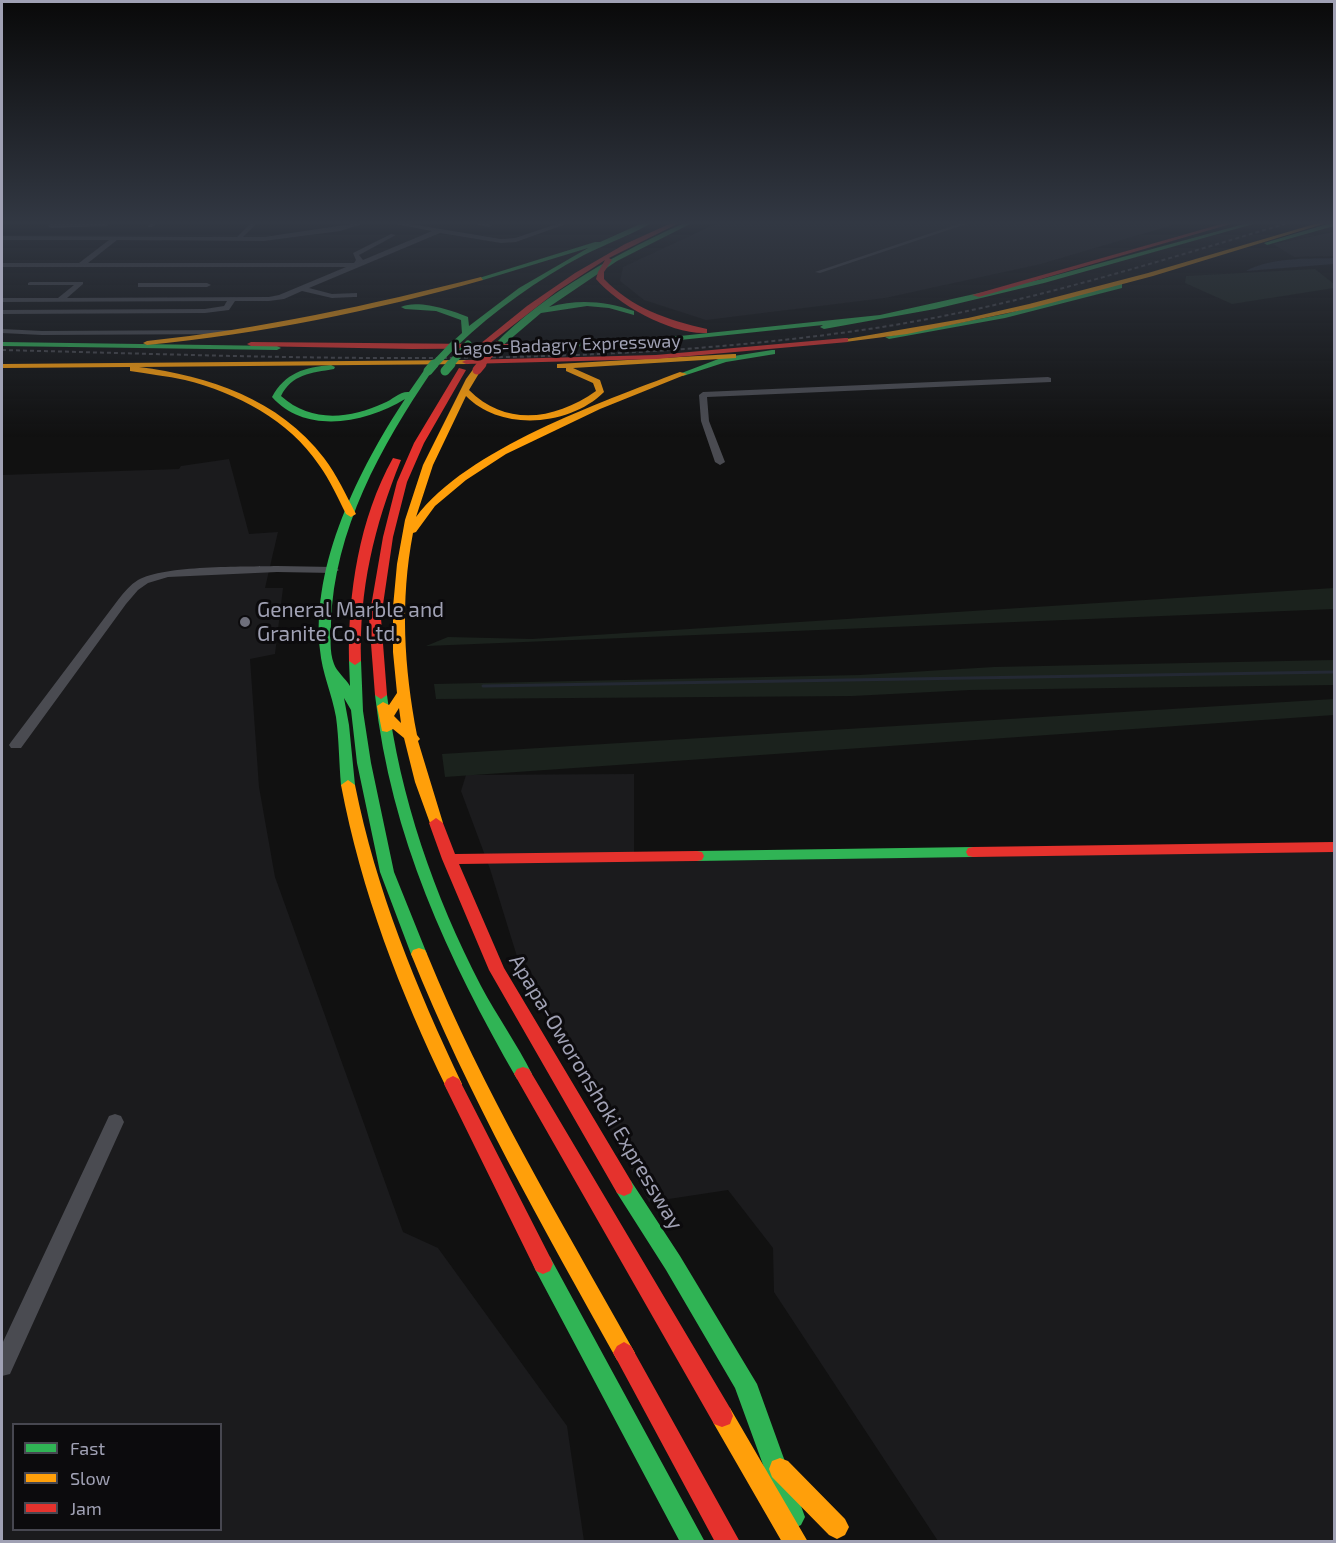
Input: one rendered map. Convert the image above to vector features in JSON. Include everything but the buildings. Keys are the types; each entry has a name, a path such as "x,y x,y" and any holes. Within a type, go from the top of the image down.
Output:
{"main road":[{"path":"147,343 243,333 429,293"},
{"path":"342,715 327,664 326,617 334,570 370,461 428,370 520,293"},
{"path":"463,340 531,293"},
{"name":"Apapa-Oworonshoki Expressway","path":"548,293 523,311 470,370 419,443 399,493 388,537 375,618 387,740 417,858 467,975 562,1146 723,1419"},
{"name":"Apapa-Oworonshoki Expressway","path":"491,344 562,293"},
{"path":"613,293 667,320 699,330 728,333"},
{"name":"Lagos-Badagry Expressway","path":"2,342 353,346 572,345 728,333 881,316 985,293"},
{"name":"Lagos-Badagry Expressway","path":"2,342 516,350 647,344 749,335 863,321 995,293"},
{"name":"Lagos-Badagry Expressway","path":"2,368 411,362 563,363 702,355 874,337 986,317 1081,293"},
{"name":"Lagos-Badagry Expressway","path":"2,368 550,367 675,361 772,352 938,330 1034,310 1093,293"},
{"path":"532,314 550,308 577,304 619,308 635,315 641,326 638,333 623,342"},
{"path":"353,346 342,336 342,330 346,324 355,318 384,309 423,307 448,310 465,319 463,340 400,452 381,495 359,571 353,610 357,714 364,763 387,872 437,1002 486,1104 728,1542"},
{"path":"408,539 415,523 437,497 476,468 500,454 647,387 717,362 772,352"},
{"path":"464,390 472,404 481,410 519,417 563,412 594,400 600,392 597,381 579,371 550,367"},
{"path":"331,368 296,374 282,382 276,397 279,405 292,412 313,417 348,417 380,410 396,402 416,387"},
{"path":"133,369 182,374 224,387 254,402 288,424 318,457 351,514"},
{"name":"Apapa-Oworonshoki Expressway","path":"470,370 464,390 423,477 413,507 400,578 397,615 402,694 426,796 449,859 497,970 613,1170 673,1263 781,1442"},
{"path":"355,659 342,683 342,715 351,802 373,889 396,960 429,1037 508,1198 693,1542"},
{"path":"327,664 342,683 357,714"},
{"path":"357,714 383,708 402,694"},
{"path":"383,708 412,739"},
{"path":"449,859 1335,847"},
{"path":"744,1384 802,1542"},
{"path":"723,1419 775,1465 837,1527"},
{"path":"723,1419 796,1542"},
{"path":"800,1470 846,1542"}],"street":[{"path":"60,300 69,293"},
{"path":"2,300 268,299 290,293"},
{"path":"320,293 332,296 354,295"},
{"path":"2,312 205,311 226,308 233,299"},
{"path":"2,331 243,333"},
{"path":"720,462 705,421 703,395 1048,380"},
{"path":"16,745 122,602 134,588 144,581 167,574 223,570 334,570"},
{"path":"2,1366 115,1122"}],"shaded area":[{"path":"635,293 908,293 885,298 706,320 644,300"},
{"path":"1207,293 1302,293 1232,304"},
{"path":"229,459 249,534 278,532 265,588 283,588 275,654 250,659 259,787 275,877 403,1232 438,1248 567,1426 584,1541 2,1541 2,475 179,469 181,466"},
{"path":"1334,588 1334,609 426,646 448,637 532,639"},
{"path":"1334,660 1334,685 970,690 852,696 436,699 434,684 860,675 994,667"},
{"path":"1334,699 1334,715 445,777 442,754"},
{"path":"634,774 634,862 1334,851 1334,1541 938,1541 774,1292 773,1248 728,1190 649,1202 519,963 490,869 461,791 466,775"}],"waterway":[{"path":"483,686 1334,672"}],"railway":[{"path":"2,350 325,358 540,356 648,351 755,343 862,330 972,310 1041,293"}],"traffic: fast":[{"path":"454,344 474,325 517,293"},
{"path":"498,345 562,293"},
{"path":"824,327 880,318 994,293"},
{"path":"889,337 1005,316 1092,293"},
{"path":"542,311 576,304 598,304 631,313"},
{"path":"405,307 451,312 465,319 465,332"},
{"path":"550,346 680,338 858,319"},
{"path":"2,344 277,348"},
{"path":"428,371 454,344"},
{"path":"445,371 468,344"},
{"path":"683,374 724,360 772,352"},
{"path":"331,367 314,369 291,377 276,397 289,408 304,415 340,418 376,410 406,394"},
{"path":"348,785 342,717 329,670 325,641 326,605 332,570 355,498 371,464 389,431 428,371"},
{"path":"355,661 357,711 364,763 387,872 419,954"},
{"path":"327,664 342,683 355,707"},
{"path":"381,695 392,767 423,873 473,987 523,1074"},
{"path":"697,856 973,852"},
{"path":"624,1187 673,1263 749,1392"},
{"path":"543,1264 693,1542"},
{"path":"744,1384 793,1517"}],"traffic: slow":[{"path":"147,343 273,327 428,293"},
{"path":"845,340 968,320 1082,293"},
{"path":"560,366 733,356"},
{"path":"2,366 466,362"},
{"path":"133,369 160,372 211,385 236,394 281,420 319,458 351,514"},
{"path":"464,390 477,403 493,412 511,417 549,416 568,411 600,392 597,382 569,369"},
{"path":"436,823 422,782 403,696 398,607 402,564 410,520 423,478 439,440 470,379 477,370"},
{"path":"412,530 431,504 463,478 503,452 597,407 683,374"},
{"path":"387,728 387,717 402,694"},
{"path":"383,706 387,717 413,739"},
{"path":"348,785 365,863 390,938 404,975 453,1084"},
{"path":"419,954 440,1006 488,1107 541,1207 624,1353"},
{"path":"722,1416 796,1542"},
{"path":"780,1469 837,1527"}],"traffic: jam":[{"path":"484,344 550,293"},
{"path":"614,293 647,314 704,331"},
{"path":"976,295 983,293"},
{"path":"466,362 656,357 845,340"},
{"path":"251,344 412,347 550,346"},
{"path":"477,370 498,345"},
{"path":"381,695 375,618 388,537 402,482 419,443 462,370"},
{"path":"355,661 356,608 363,558 377,509 396,460"},
{"path":"436,823 497,970 624,1187"},
{"path":"973,852 1334,847"},
{"path":"449,859 697,856"},
{"path":"523,1074 722,1416"},
{"path":"453,1084 543,1264"},
{"path":"624,1353 728,1542"}],"place":[{"name":"General Marble and Granite Co. Ltd.","path":"245,622"}]}
